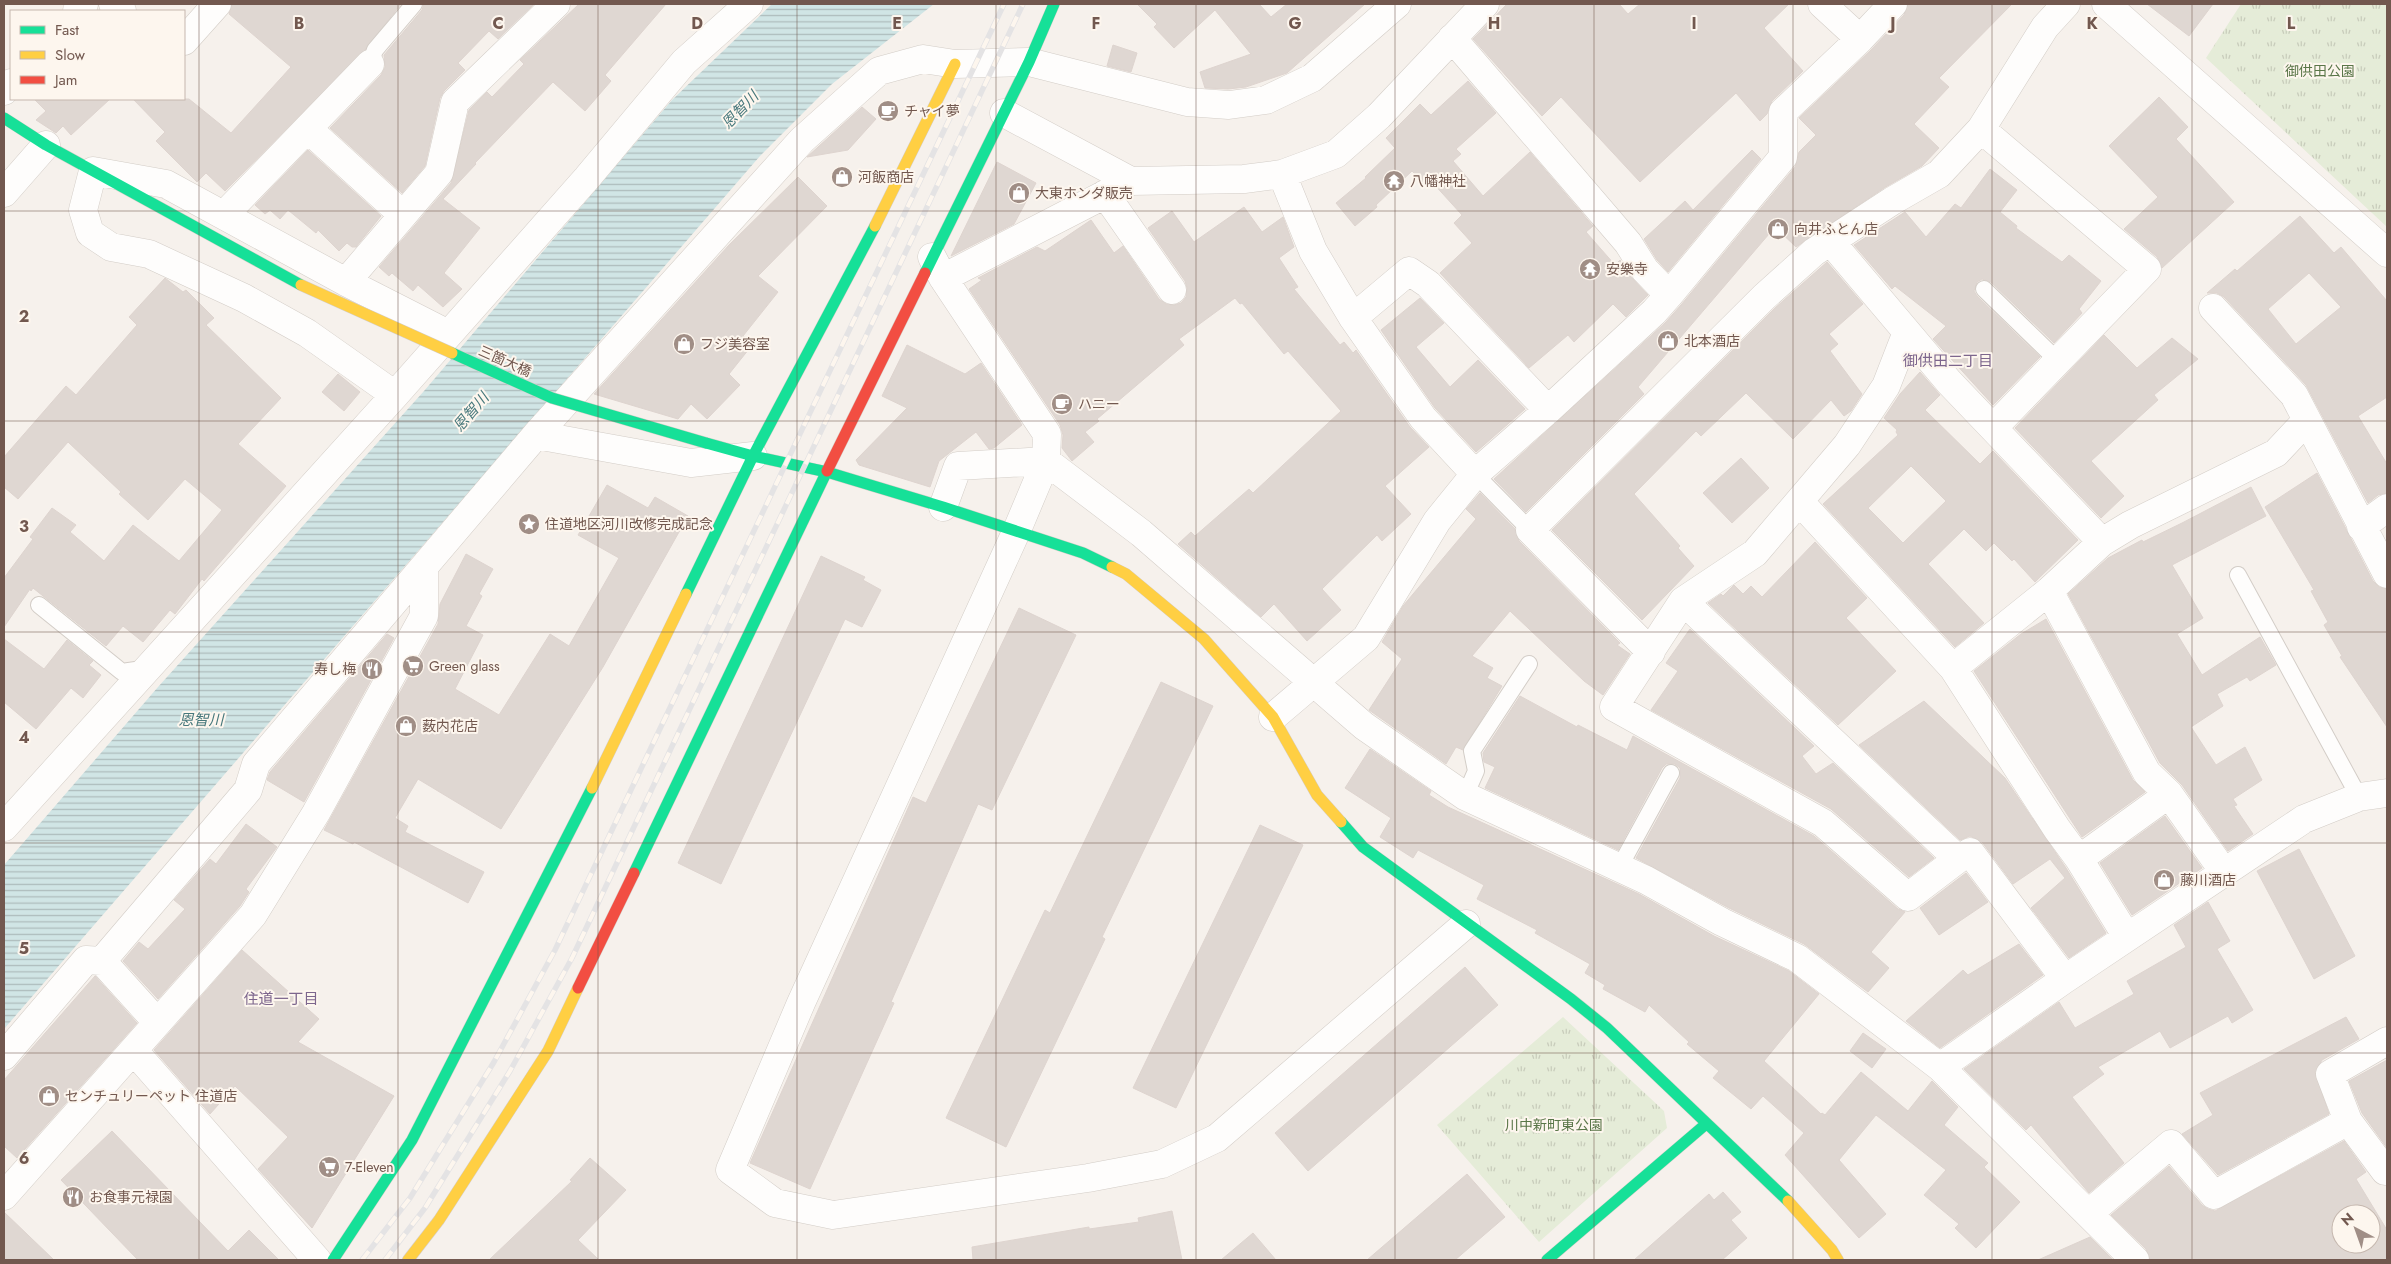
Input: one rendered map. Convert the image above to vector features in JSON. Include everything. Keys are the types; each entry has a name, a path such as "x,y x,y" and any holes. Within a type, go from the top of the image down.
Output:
{"street":[{"path":"185,41 217,4"},
{"path":"346,282 402,214 439,173 456,102 556,4"},
{"path":"4,827 395,395 587,178 684,62 749,4"},
{"path":"408,1260 439,1220 548,1050 827,472 938,268 1004,113 1054,4"},
{"path":"102,961 248,790 256,764 536,435 802,140 879,71 923,59 955,64 1029,62 1187,102 1229,105 1266,100 1312,78 1397,4"},
{"path":"938,268 1131,181 1244,179 1282,174 1336,154 1379,116 1485,4"},
{"path":"1822,4 1860,39"},
{"path":"1273,717 1316,683 1366,638 1436,521 1475,474 1548,410 1654,312 1669,295 1783,157 1783,112 1860,39 1893,4"},
{"path":"1651,652 1530,530 1764,297 1814,252 1892,201 1939,174 1982,129 2045,27 2066,4"},
{"path":"2106,4 2387,253"},
{"path":"1452,38 1628,242 1645,270 1669,295"},
{"path":"224,216 370,64"},
{"path":"333,1260 412,1140 560,852 753,456 855,267 955,64"},
{"path":"1004,113 1131,181"},
{"name":"三箇大橋","path":"4,118 46,145 301,284 552,398 753,456 827,472 943,507 1083,553 1126,574 1204,640 1273,717 1318,795 1363,847 1466,924 1571,998 1607,1028 1794,1207 1832,1250 1838,1260"},
{"path":"308,129 402,214"},
{"path":"1982,129 2147,269 1993,428"},
{"path":"4,193 46,145"},
{"path":"395,395 307,333 244,298 149,254 111,247 90,233 84,210 93,171 166,184 346,282 448,334"},
{"path":"1282,174 1313,251 1353,318 1423,418 1475,474"},
{"path":"1104,194 1172,290"},
{"path":"1831,242 1949,382 2102,542"},
{"path":"938,268 1048,434 1046,461 1017,530 801,1004 730,1170 775,1203 833,1215 1088,1178 1162,1164 1217,1138 1466,924"},
{"path":"1353,318 1410,271 1428,284 1548,410"},
{"path":"2213,308 2294,395 2387,574"},
{"path":"1907,332 1886,386 1847,444 1755,553 1683,601 1614,707 1823,823 1908,897 1970,852 2065,979"},
{"path":"1953,668 2049,591 2102,542 2130,525 2276,453 2307,420"},
{"path":"536,435 691,463 753,456"},
{"path":"943,507 958,466 1046,461 1141,533 1364,726 1466,796 1619,868 1797,958 1940,1067 2135,1260"},
{"path":"1800,502 1953,668 2079,859 2127,937"},
{"path":"2362,527 2387,508"},
{"path":"4,1196 253,915 316,813 424,616 424,567"},
{"path":"2049,591 2147,773 2169,794 2224,872"},
{"path":"1683,601 1958,859"},
{"path":"1940,1067 2065,979 2304,819 2359,797 2387,793"},
{"path":"2079,859 2169,794"},
{"path":"4,1056 86,960 102,961 157,1022"},
{"path":"2386,1172 2348,1121 2330,1074 2387,1041"},
{"path":"134,1051 317,1260"},
{"path":"2089,1213 2171,1144 2214,1195 2348,1121"},
{"path":"1547,1260 1706,1124"}],"lane":[{"path":"370,64 375,50 414,4"},
{"path":"1984,289 2058,361"},
{"path":"1475,474 1530,530"},
{"path":"2238,574 2359,797"},
{"path":"39,605 122,672 149,668"},
{"path":"1466,796 1476,771 1472,751 1529,664"},
{"path":"1619,868 1671,773"}],"green space":[{"name":"御供田公園","path":"2241,4 2387,4 2387,227 2206,58"},
{"name":"川中新町東公園","path":"1563,1017 1664,1111 1667,1128 1539,1242 1437,1125"}],"water":[{"name":"恩智川","path":"772,4 934,4 832,84 760,156 4,1029 4,865 158,687 424,391 672,100"}],"building":[{"path":"232,4 401,4 365,50 225,191 206,173 197,182 156,141 165,132 134,100 189,99 231,133 291,67 229,14"},
{"path":"424,4 534,4 498,39 489,31 458,63 465,70 444,91 440,98 425,166 402,193 330,128 381,75 385,67 384,55 422,10"},
{"path":"579,4 666,4 605,75 611,81 585,111 553,82 443,199 480,228 444,273 462,289 443,307 418,285 413,291 392,273 389,276 379,267 451,183 469,110 487,92 492,97 524,64 520,60"},
{"path":"1137,4 1259,4 1271,17 1287,4 1365,4 1287,73 1246,87 1228,89 1205,88 1200,72 1251,54 1215,10 1174,48 1154,27 1157,24"},
{"path":"1507,4 1619,4 1628,14 1640,4 1789,4 1764,28 1803,71 1772,101 1767,114 1760,121 1736,93 1640,182 1561,97 1542,116 1473,39"},
{"path":"1908,4 2012,4 1939,78 1949,87 1914,124 1939,148 1922,166 1884,188 1796,247 1775,227 1638,387 1644,394 1526,512 1494,479 1665,323 1681,305 1795,167 1799,152 1816,135 1799,118 1871,50 1904,15"},
{"path":"2147,4 2213,4 2189,36"},
{"path":"1113,45 1137,53 1131,72 1107,66"},
{"path":"1468,81 1496,113 1456,149 1461,154 1453,161 1483,196 1530,152 1593,226 1586,232 1615,265 1620,260 1632,278 1648,295 1626,317 1613,304 1574,342 1568,335 1529,368 1440,273 1472,243 1454,223 1462,215 1432,182 1427,186 1412,171 1376,205 1377,207 1355,226 1336,203 1366,178 1395,148 1386,138 1420,104 1431,115"},
{"path":"2159,97 2188,127 2176,139 2234,202 2162,268 2157,257 2124,229 2158,197 2109,146"},
{"path":"35,100 109,100 71,135 63,126 56,133 36,120 46,111"},
{"path":"862,107 876,119 848,150 807,157"},
{"path":"308,150 381,216 356,247 352,247 347,243 339,251 318,230 316,233 288,210 280,219 270,210 265,214 255,205"},
{"path":"1752,150 1761,159 1668,272 1657,260 1644,239 1685,201 1693,210"},
{"path":"997,162 1036,183 1014,224 951,256"},
{"path":"1990,169 2017,190 2000,212 2017,226 2016,228 2062,262 2069,255 2101,281 2079,309 2082,313 2054,343 1991,282 1982,279 1977,282 1974,291 1977,296 2040,357 1993,405 1933,339 1946,326 1895,286 1892,289 1854,245 1905,212 1926,237 1955,204 1961,208"},
{"path":"798,177 827,206 758,276 778,292 743,336 753,344 729,374 740,385 707,419 691,404 678,419 594,394 729,245"},
{"path":"1244,207 1262,232 1283,217 1294,247 1279,258 1298,287 1294,289 1340,345 1344,342 1353,353 1356,350 1410,427 1429,447 1385,486 1411,514 1382,541 1377,535 1322,589 1341,610 1307,641 1274,604 1261,617 1178,544 1191,532 1195,536 1249,489 1253,493 1341,411 1288,351 1284,354 1242,303 1240,304 1235,298 1179,339 1184,345 1097,419 1099,421 1085,432 1094,442 1072,461 1062,448 1063,435 1060,425 969,289 982,280 978,278 1037,247 1045,251 1091,220 1114,253 1123,246 1159,299 1166,304 1174,305 1181,303 1186,297 1187,288 1185,281 1148,228 1172,211 1194,242"},
{"path":"2300,216 2334,253 2341,247 2387,301 2387,397 2358,416 2387,464 2387,493 2378,495 2368,503 2306,385 2224,297 2217,293 2207,293 2235,269 2237,271","holes":["2309,273 2341,307 2296,344 2268,309"]},
{"path":"1827,262 1863,304 1829,334 1838,344 1830,351 1862,394 1851,411 1844,416 1831,400 1793,439 1746,393 1701,436 1696,431 1634,494 1680,546 1678,548 1694,566 1642,620 1552,530 1775,308"},
{"path":"165,278 183,292 186,290 214,318 206,325 281,398 238,444 286,486 204,581 202,579 175,614 170,610 143,642 123,626 106,646 33,588 31,591 30,589 4,627 4,578 33,539 30,537 52,508 76,525 70,532 104,561 133,525 179,561 222,510 185,479 148,520 119,494 121,492 68,442 18,499 4,487 4,457 66,386 76,395 137,325 129,317"},
{"path":"1420,298 1444,323 1416,347 1450,387 1478,360 1525,409 1476,452 1435,408 1381,330"},
{"path":"2104,335 2137,368 2172,338 2198,359 2154,395 2158,400 2091,461 2124,496 2101,518 2015,428"},
{"path":"907,345 965,374 981,363 1022,425 994,448 989,449 976,432 939,461 930,487 859,465 856,460 907,408 882,396"},
{"path":"1920,372 1940,395 1925,410 1980,464 1993,451 2078,540 2035,582 2014,559 2012,561 1994,543 1986,551 1964,529 1928,564 1984,623 1955,647 1823,504 1898,435 1897,430 1884,418 1900,394","holes":["1911,466 1946,501 1903,543 1868,508"]},
{"path":"338,374 360,392 344,411 322,392"},
{"path":"1741,458 1769,488 1732,523 1703,493"},
{"path":"2317,473 2373,581 2379,587 2387,589 2387,727 2340,657 2342,656 2324,625 2328,622 2311,591 2314,590 2265,507"},
{"path":"607,485 648,508 655,497 688,516 603,667 501,829 418,779 395,818 408,826 405,832 484,872 468,903 354,842 353,844 324,830 438,624 440,604 466,554 493,569 479,594 482,596 466,626 483,635 455,689 499,715 550,634 569,646 619,558 578,535"},
{"path":"2251,487 2266,516 2172,565 2203,618 2177,634 2202,675 2260,637 2276,665 2250,681 2247,677 2217,694 2223,706 2191,727 2216,765 2245,747 2262,780 2233,799 2237,805 2234,806 2253,834 2228,851 2182,785 2160,763 2068,594 2108,558 2142,540 2143,542 2182,523"},
{"path":"1480,493 1515,529 1519,541 1620,643 1617,645 1630,654 1603,695 1584,681 1510,611 1472,656 1493,668 1487,678 1502,686 1463,750 1456,747 1446,764 1369,710 1402,659 1382,642 1403,606 1476,519 1466,509"},
{"path":"1815,542 1867,598 1846,618 1896,671 1838,725 1708,603 1721,594 1723,596 1734,585 1743,594 1751,586 1762,597"},
{"path":"821,556 865,577 863,580 881,590 862,627 845,619 721,884 678,863"},
{"path":"1019,608 1076,635 992,810 978,804 891,1002 894,1003 810,1189 750,1163 913,797 926,803"},
{"path":"2046,619 2133,780 2145,792 2082,837 1974,671 2021,634"},
{"path":"1690,629 1814,746 1802,756 1816,774 1833,763 1934,858 1909,877 1831,809 1651,710 1678,671 1666,663"},
{"path":"387,634 394,638 304,802 267,780 270,772"},
{"path":"4,639 44,669 67,640 93,661 89,665 101,675 83,698 71,688 36,729 4,702"},
{"path":"1161,682 1213,706 1102,937 1105,939 1006,1147 946,1118 1045,910 1050,913"},
{"path":"1520,696 1577,727 1578,725 1627,750 1633,736 1814,836 1898,909 1905,912 1871,952 1889,968 1868,992 1804,944 1729,908 1636,858 1680,778 1680,768 1675,764 1666,764 1662,768 1618,850 1485,788 1495,767 1484,762 1483,753"},
{"path":"1924,701 2005,778 2066,868 2106,933 2069,958 2031,908 2065,878 2050,859 2013,884 1982,842 1970,836 1960,840 1859,745"},
{"path":"1370,749 1431,791 1429,795 1448,807 1639,894 1714,936 1789,971 1819,994 1764,1061 1821,1114 1825,1115 1861,1072 1908,1111 1932,1081 1958,1107 1944,1125 1988,1163 1984,1167 2020,1202 1976,1248 1955,1228 1959,1224 1924,1195 1946,1170 1876,1115 1839,1160 1886,1214 1859,1238 1785,1155 1804,1133 1763,1096 1751,1109 1713,1078 1719,1071 1687,1044 1689,1042 1649,1005 1645,1012 1603,989 1605,985 1585,973 1590,964 1535,933 1537,930 1477,899 1484,885 1418,850 1413,858 1380,837 1391,818 1345,788"},
{"path":"2165,816 2202,868 2132,915 2100,863"},
{"path":"246,824 277,847 246,889 249,892 240,906 158,999 123,961 139,942 148,949 185,909 174,900 210,859 216,864"},
{"path":"1260,825 1303,845 1176,1108 1133,1088"},
{"path":"2299,849 2355,956 2314,979 2257,871"},
{"path":"1966,873 1988,902 1939,935 1920,908"},
{"path":"2208,902 2230,941 2217,949 2253,1010 2232,1023 2228,1016 2170,1048 2160,1031 2098,1067 2104,1074 2072,1097 2124,1163 2089,1193 2031,1125 2026,1130 1964,1069 2059,1002 2075,1028 2134,994 2127,981 2186,947 2174,925"},
{"path":"2019,944 2043,975 1940,1048 1906,1021 1963,970 1968,975"},
{"path":"242,950 319,1019 298,1042 394,1096 312,1228 258,1169 288,1137 235,1086 210,1114 154,1050"},
{"path":"1465,967 1498,1005 1308,1171 1275,1133"},
{"path":"95,976 137,1023 17,1158 4,1146 4,1080"},
{"path":"2346,1017 2359,1039 2322,1060 2315,1072 2329,1114 2218,1175 2182,1134 2213,1115 2200,1093"},
{"path":"1863,1033 1886,1049 1872,1068 1850,1051"},
{"path":"2387,1060 2387,1148 2362,1113 2349,1081"},
{"path":"112,1131 228,1251 249,1230 279,1260 138,1260 61,1180"},
{"path":"2344,1141 2366,1172 2356,1179 2371,1204 2331,1204 2331,1254 2381,1254 2381,1220 2387,1230 2387,1260 2150,1260 2146,1249 2111,1215 2169,1166 2202,1205 2215,1211"},
{"path":"590,1158 626,1190 578,1240 599,1260 489,1260 572,1181 570,1180"},
{"path":"1467,1174 1505,1217 1455,1260 1367,1260"},
{"path":"1723,1192 1741,1212 1731,1220 1747,1238 1722,1260 1634,1260 1709,1194 1714,1200"},
{"path":"1172,1211 1182,1260 973,1260 972,1247 1089,1227 1089,1229 1139,1222 1138,1218"},
{"path":"4,1212 54,1260 4,1260"},
{"path":"1253,1233 1276,1260 1221,1260"},
{"path":"2090,1237 2113,1260 2038,1260"}],"railway":[{"path":"362,1260 410,1198 494,1062 555,950 1004,4"},
{"path":"385,1260 425,1208 510,1071 572,958 1023,4"}],"traffic: fast":[{"path":"925,273 1029,62 1054,4"},
{"path":"4,118 46,145 301,285"},
{"path":"686,594 753,456 875,226"},
{"path":"452,353 552,398 706,443"},
{"path":"706,443 753,456 827,472 943,507 1083,553 1112,567"},
{"path":"634,873 827,471"},
{"path":"333,1260 412,1140 592,788"},
{"path":"1341,822 1363,847 1571,999 1607,1028 1788,1201"},
{"path":"1547,1260 1706,1124"}],"traffic: slow":[{"path":"875,226 955,64"},
{"path":"301,285 452,353"},
{"path":"1112,567 1126,574 1204,639 1273,717 1317,795 1341,822"},
{"path":"592,788 686,594"},
{"path":"408,1260 439,1220 548,1051 578,988"},
{"path":"1788,1201 1832,1250 1838,1260"}],"traffic: jam":[{"path":"827,471 925,273"},
{"path":"578,988 634,873"}],"place":[{"name":"チャイ夢","path":"888,111"},
{"name":"河飯商店","path":"842,177"},
{"name":"八幡神社","path":"1394,181"},
{"name":"大東ホンダ販売","path":"1019,193"},
{"name":"向井ふとん店","path":"1778,229"},
{"name":"安樂寺","path":"1590,269"},
{"name":"北本酒店","path":"1668,341"},
{"name":"フジ美容室","path":"684,344"},
{"name":"ハニー","path":"1062,404"},
{"name":"住道地区河川改修完成記念","path":"529,524"},
{"name":"Green glass","path":"413,666"},
{"name":"寿し梅","path":"372,669"},
{"name":"薮内花店","path":"406,726"},
{"name":"藤川酒店","path":"2164,880"},
{"name":"センチュリーペット 住道店","path":"49,1096"},
{"name":"7-Eleven","path":"329,1167"},
{"name":"お食事元禄園","path":"73,1197"}],"district":[{"name":"御供田二丁目","path":"1948,361"},
{"name":"住道一丁目","path":"281,999"}]}
